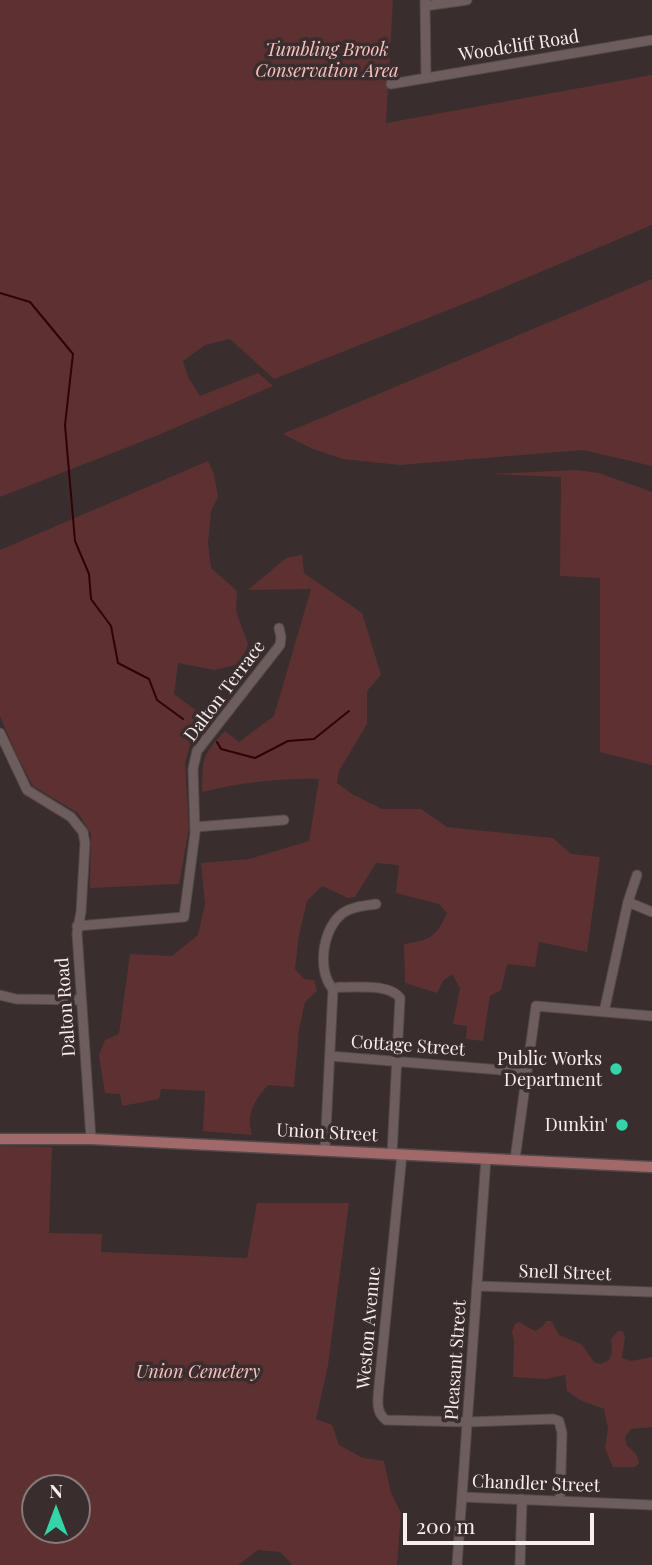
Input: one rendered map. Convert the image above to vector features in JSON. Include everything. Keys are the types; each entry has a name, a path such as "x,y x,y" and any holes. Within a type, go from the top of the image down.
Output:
{"main road":[{"name":"Union Street","path":"0,1139 91,1139 652,1167"}],"street":[{"path":"426,78 425,3 467,0"},
{"name":"Woodcliff Road","path":"391,84 652,40"},
{"name":"Dalton Terrace","path":"77,926 184,917 195,827 193,769 197,751 280,645 279,628"},
{"name":"Dalton Road","path":"0,733 27,790 71,817 80,825 85,840 81,912 77,926 91,1139"},
{"path":"195,827 284,820"},
{"path":"604,1012 628,902 637,875"},
{"path":"628,902 652,912"},
{"path":"325,1150 333,989 326,979 326,945 330,928 348,910 376,904"},
{"path":"333,989 379,989 398,994 397,1154"},
{"path":"0,995 16,999 81,1000"},
{"path":"515,1159 536,1006 652,1016"},
{"name":"Cottage Street","path":"330,1056 526,1072"},
{"name":"Weston Avenue","path":"397,1154 378,1408 380,1416 386,1420 467,1422"},
{"name":"Pleasant Street","path":"457,1565 486,1158"},
{"name":"Snell Street","path":"477,1286 652,1292"},
{"path":"467,1422 559,1421 562,1433 560,1501"},
{"name":"Chandler Street","path":"462,1497 652,1505"},
{"path":"520,1565 522,1499"}],"green space":[{"name":"Tumbling Brook Conservation Area","path":"0,0 393,0 386,123 652,75 652,225 481,297 274,379 230,339 205,345 183,361 188,377 200,396 258,373 273,386 156,436 0,497"},
{"path":"652,279 652,466 583,450 400,465 343,459 313,449 283,434"},
{"path":"208,461 214,474 218,497 211,511 208,543 211,568 237,591 236,611 248,644 240,664 214,670 178,663 174,694 209,720 190,745 185,763 189,828 179,884 90,888 91,834 78,813 33,786 0,716 0,550"},
{"path":"576,470 599,473 652,492 652,765 600,752 600,578 560,576 561,477 490,474"},
{"path":"302,555 304,573 362,613 381,675 367,691 367,724 339,771 337,783 382,809 421,809 447,827 553,838 571,854 600,857 587,952 539,942 535,967 507,964 501,990 490,996 483,1041 466,1039 467,1026 453,1024 460,988 452,974 443,981 437,993 405,983 404,944 427,939 436,932 447,913 439,904 396,893 397,865 376,863 355,897 348,898 322,886 307,901 299,935 295,969 304,979 314,980 317,991 305,1002 299,1030 294,1087 268,1085 252,1108 252,1135 203,1131 205,1091 161,1089 159,1099 122,1106 120,1094 105,1093 99,1055 105,1040 119,1034 130,954 172,956 198,935 205,904 201,863 249,859 309,841 319,779 260,782 202,792 205,758 211,746 225,731 239,742 274,716 311,589 248,590 286,558"},
{"name":"Union Cemetery","path":"0,1146 52,1147 49,1233 102,1234 101,1252 247,1258 257,1203 349,1203 328,1365 316,1419 332,1425 339,1445 363,1458 384,1461 391,1493 401,1513 397,1565 293,1565 280,1552 258,1550 238,1565 0,1565"},
{"path":"546,1321 551,1321 559,1335 581,1344 595,1363 601,1364 609,1360 612,1353 611,1339 618,1331 623,1331 625,1337 622,1358 631,1361 652,1357 652,1427 631,1429 625,1437 627,1446 638,1458 639,1463 635,1467 613,1467 605,1448 608,1428 604,1409 582,1401 567,1391 565,1375 546,1379 513,1377 512,1332 515,1324 519,1322 535,1331"}],"waterway":[{"path":"0,293 30,302 73,354 65,425 75,541 89,574 91,599 111,626 118,663 149,679 157,700 183,719"},
{"path":"217,742 221,749 255,758 288,741 314,739 349,711"}],"place":[{"name":"Public Works Department","path":"616,1069"},
{"name":"Dunkin'","path":"622,1125"}]}
